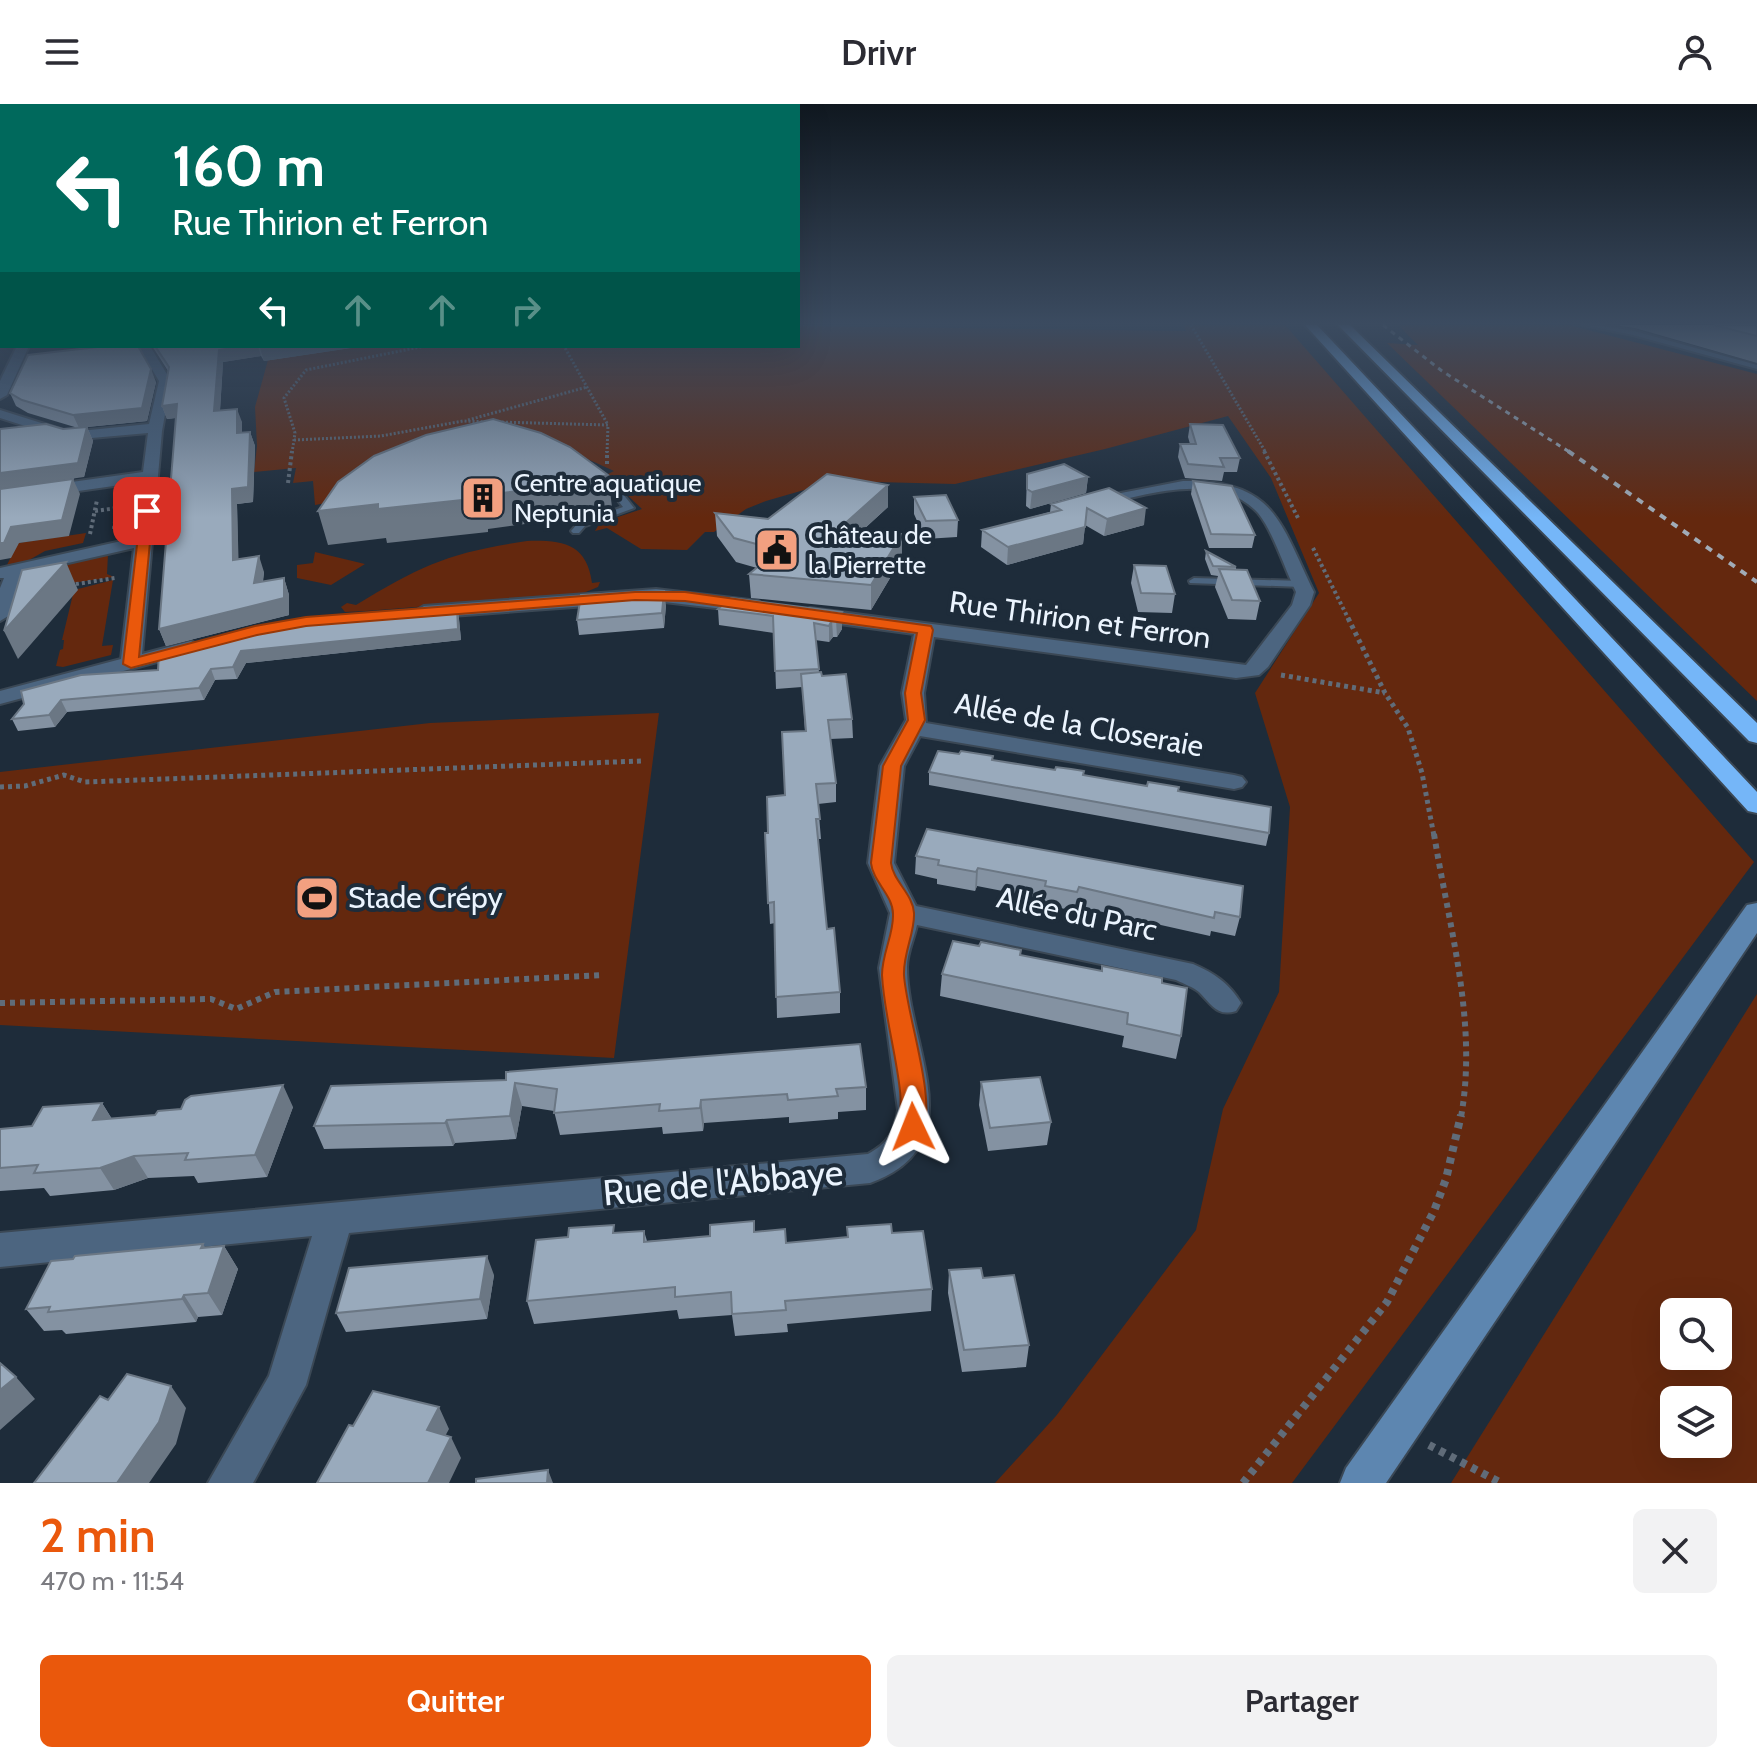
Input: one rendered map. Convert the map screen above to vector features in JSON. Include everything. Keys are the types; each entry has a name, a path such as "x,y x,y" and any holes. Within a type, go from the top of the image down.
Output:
{"highway":[{"path":"1371,389 1757,806"},
{"path":"1409,389 1757,736"}],"street":[{"path":"131,664 156,428 163,389"},
{"path":"0,415 69,436 156,428"},
{"path":"0,497 151,476"},
{"path":"1068,509 1160,487 1199,486 1230,491 1258,503 1267,513 1305,592 1301,605 1265,658 1252,671"},
{"path":"0,615 8,571 144,541"},
{"name":"Rue Thirion et Ferron","path":"406,613 656,595 1220,670 1252,671"},
{"path":"904,913 897,893 882,871 881,863 892,766 914,728 917,713 914,687 925,630"},
{"path":"2,699 207,643"},
{"name":"Allée de la Closeraie","path":"914,728 1234,782"},
{"name":"Allée du Parc","path":"904,913 1183,971 1207,982 1226,1003"},
{"name":"Rue de l'Abbaye","path":"0,1250 870,1168 885,1163 899,1153 913,1127 913,1093 893,975 904,913"},
{"path":"1361,1483 1750,923"},
{"path":"229,1483 286,1385 335,1219"}],"lane":[{"path":"576,531 582,524 629,508 611,486 589,474"},
{"path":"1194,581 1302,584"}],"path":[{"path":"288,483 294,440 284,398 291,389"},
{"path":"294,440 381,436 463,421 578,389"},
{"path":"463,421 608,425 588,389"},
{"path":"1228,389 1273,466 1299,521"},
{"path":"112,536 119,495"},
{"path":"95,511 117,508"},
{"path":"1243,1483 1386,1305 1418,1246 1460,1134 1466,1045 1455,952 1423,782 1397,705 1385,693 1306,534"},
{"path":"56,587 140,574"},
{"path":"1252,671 1385,693"},
{"path":"0,787 25,786 64,775 85,782 641,761"},
{"path":"0,1003 211,999 236,1009 275,992 603,975"},
{"path":"1400,1428 1501,1483"}],"shaded area":[{"path":"260,389 1341,389 1754,862 1292,1483 995,1483 1056,1416 1196,1230 1223,1109 1279,992 1290,807 1255,693 1319,593 1271,478 1228,416 955,484 876,482 804,490 746,509 714,532 705,532 687,550 641,549 607,528 595,531 600,523 642,509 606,475 614,471 583,457 315,505 313,481 293,483 296,468 254,472 257,446 255,407"},
{"path":"1435,389 1757,389 1757,701"},
{"path":"86,533 83,543 45,551 22,564 6,567 18,543"},
{"path":"527,541 562,544 579,552 585,560 592,583 600,582 598,587 581,594 366,611 345,612 341,607 347,603 356,605 437,562 477,550"},
{"path":"315,552 365,564 331,585 297,578 297,565 313,563"},
{"path":"108,554 107,574 114,577 58,585 52,567"},
{"path":"113,580 102,646 113,645 111,655 56,666 63,649 62,640 74,590"},
{"name":"Stade Crépy","path":"659,713 614,1058 0,1025 0,772 430,723"},
{"path":"1757,994 1757,1483 1451,1483"}],"building":[{"path":"12,389 146,389 142,408 73,415 22,400 10,393"},
{"path":"165,389 216,389 214,411 237,409 237,433 250,432 248,487 232,489 233,560 259,556 254,583 284,578 284,598 159,629 177,404 162,406"},
{"path":"493,419 541,433 570,447 608,475 565,485 479,496 481,498 378,509 378,504 318,511 338,482 374,456 426,435"},
{"path":"46,424 63,429 87,427 78,463 0,473 0,429"},
{"path":"1190,424 1223,425 1240,458 1220,458 1224,467 1188,464 1180,444 1196,444"},
{"path":"1064,464 1088,477 1032,492 1027,489 1027,474"},
{"path":"827,474 888,485 841,527 902,534 871,585 749,574 779,550 734,538 715,513 768,519"},
{"path":"73,479 62,520 11,527 4,543 0,543 0,489"},
{"path":"1193,481 1232,486 1255,535 1211,534"},
{"path":"1109,488 1146,508 1107,519 1087,508 1085,527 1008,547 982,530 1061,510 1051,504"},
{"path":"946,495 958,520 926,521 914,497"},
{"path":"1206,551 1236,567 1213,566"},
{"path":"66,562 4,631 22,570"},
{"path":"1134,565 1166,566 1175,594 1141,593"},
{"path":"1219,569 1247,570 1260,601 1232,600"},
{"path":"664,591 662,613 577,620 581,595"},
{"path":"731,598 842,612 829,626 814,623 819,669 775,671 773,616 718,609"},
{"path":"457,608 458,629 241,651 233,667 211,669 199,688 61,700 49,715 12,719 24,704 21,691 81,675 158,670 159,653 284,622"},
{"path":"821,672 822,676 846,674 852,719 828,720 836,783 816,784 820,819 816,819 827,929 834,928 840,992 776,997 774,902 768,903 767,797 785,795 782,732 806,731 801,674"},
{"path":"938,751 959,754 961,751 993,756 992,760 1055,770 1056,767 1084,771 1083,775 1147,786 1148,782 1179,787 1178,791 1271,807 1269,833 929,772"},
{"path":"927,829 1243,886 1240,917 1215,912 1214,918 1079,887 1077,892 1045,886 1046,881 978,868 976,872 938,865 939,860 916,856"},
{"path":"953,941 979,946 981,942 1021,950 1020,955 1102,971 1102,966 1162,978 1162,983 1187,988 1181,1036 1127,1024 1128,1013 942,974"},
{"path":"860,1044 866,1087 836,1089 838,1096 788,1100 787,1094 701,1100 700,1108 659,1111 660,1104 554,1113 557,1089 515,1083 510,1116 447,1120 445,1123 314,1126 331,1086 506,1080 506,1072"},
{"path":"1040,1077 1051,1122 990,1128 981,1082"},
{"path":"283,1085 255,1155 185,1160 188,1153 134,1156 100,1168 34,1173 38,1165 0,1168 0,1129 32,1126 43,1107 102,1103 93,1120 155,1115 158,1111 181,1109 191,1096"},
{"path":"754,1221 754,1232 785,1229 786,1243 848,1237 847,1227 891,1224 892,1233 923,1231 932,1289 785,1301 786,1310 732,1314 731,1292 675,1297 675,1287 527,1301 536,1240 568,1237 569,1228 614,1225 613,1233 644,1231 644,1242 710,1236 710,1225"},
{"path":"203,1244 201,1248 224,1246 208,1293 184,1295 182,1299 48,1312 50,1307 26,1309 51,1261"},
{"path":"487,1256 480,1299 336,1313 349,1268"},
{"path":"981,1268 983,1278 1014,1275 1029,1345 964,1350 949,1270"},
{"path":"0,1363 16,1377 0,1390"},
{"path":"127,1374 171,1386 159,1422 117,1483 34,1483 100,1396 108,1400"},
{"path":"373,1391 439,1407 427,1430 451,1437 428,1483 317,1483 349,1425 353,1426"},
{"path":"548,1470 547,1483 476,1483 476,1479"}],"railway":[{"path":"1471,389 1570,452"},
{"path":"1570,452 1757,582"}],"place":[{"name":"Centre aquatique Neptunia","path":"483,498"},
{"name":"Château de la Pierrette","path":"777,550"},
{"name":"Stade Crépy","path":"317,898"}],"route":[{"path":"147,511 131,664 255,630 306,622 656,595 685,596 925,630 913,693 917,720 892,766 881,863 886,880 897,893 904,913 893,975 913,1093 913,1127"}]}
